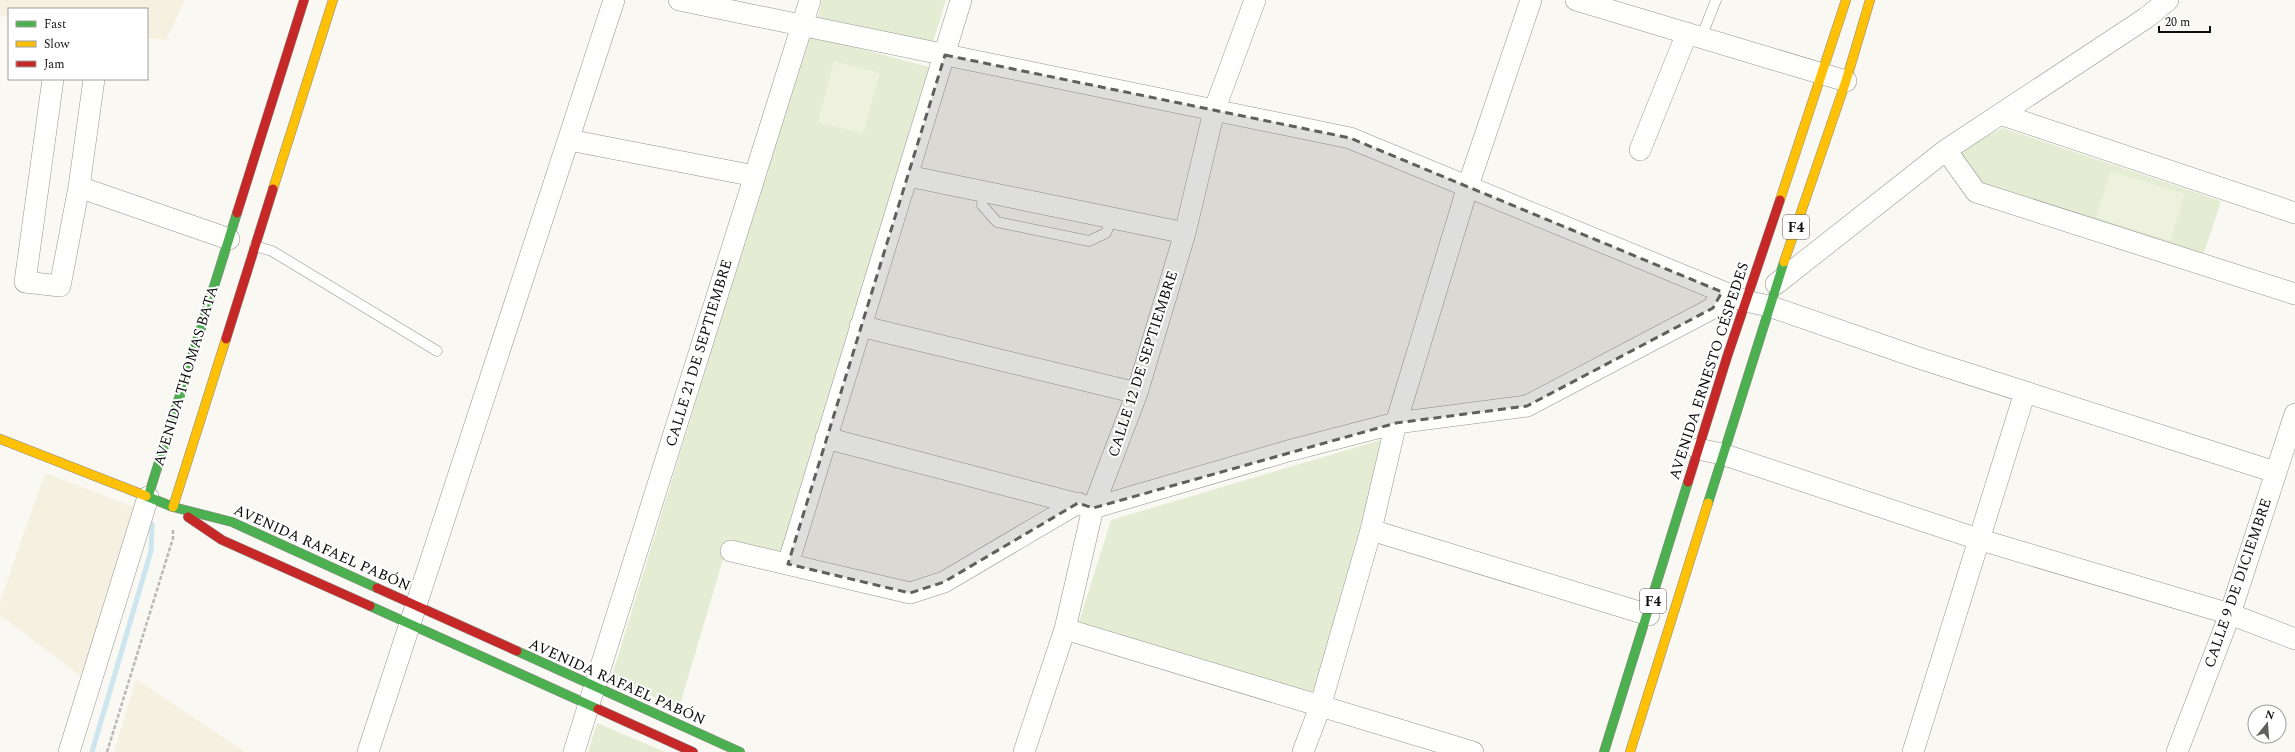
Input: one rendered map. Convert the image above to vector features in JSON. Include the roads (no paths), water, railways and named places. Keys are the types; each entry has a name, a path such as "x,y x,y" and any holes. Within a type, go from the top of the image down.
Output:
{"main road":[{"name":"AVENIDA THOMAS BATA","path":"148,497 304,0"},
{"name":"AVENIDA THOMAS BATA","path":"173,507 333,0"},
{"name":"AVENIDA ERNESTO CÉSPEDES","path":"1604,752 1745,301 1824,75 1846,0"},
{"name":"F4","path":"1630,752 1776,284 1846,81 1870,0"},
{"path":"0,439 173,507"},
{"name":"AVENIDA RAFAEL PABÓN","path":"173,507 232,522 413,615 592,697 694,752"},
{"name":"AVENIDA RAFAEL PABÓN","path":"173,507 222,540 413,615 592,697 740,752"}],"street":[{"path":"368,752 614,0"},
{"path":"679,0 1350,138 1745,301 1769,306 1919,358 2275,472"},
{"name":"CALLE 21 DE SEPTIEMBRE","path":"574,752 810,0"},
{"path":"788,564 961,0"},
{"name":"CALLE 12 DE SEPTIEMBRE","path":"1024,752 1064,629 1086,506 1137,393 1185,234 1214,111 1255,0"},
{"path":"1303,752 1320,707 1372,530 1396,423 1468,186 1531,0"},
{"path":"1576,0 1846,81"},
{"path":"1776,284 1946,150 2146,18 2168,0"},
{"path":"1640,150 1694,36"},
{"path":"53,80 26,282 60,286 79,187 94,80"},
{"path":"2000,114 2295,213"},
{"path":"569,140 755,176"},
{"path":"1946,150 1976,192 2295,294"},
{"path":"908,176 1185,234"},
{"path":"79,187 229,239"},
{"path":"731,551 910,593 944,582 1086,506 1396,423 1527,406 1713,308 1722,292"},
{"path":"860,326 1137,393"},
{"path":"1914,752 2026,392"},
{"name":"CALLE 9 DE DICIEMBRE","path":"2177,752 2230,614 2295,414"},
{"path":"826,438 1086,506"},
{"path":"1698,448 1722,454 1981,540 2230,614 2295,639"},
{"name":"AVENIDA THOMAS BATA","path":"69,752 148,497"},
{"path":"1372,530 1648,615"},
{"path":"1064,629 1473,752"}],"lane":[{"path":"1694,36 1716,0"},
{"path":"983,192 982,206 997,222 1089,241 1106,233 1112,218"},
{"path":"255,246 272,251 437,351"}],"waterway":[{"path":"92,752 151,551 152,524"}]}
